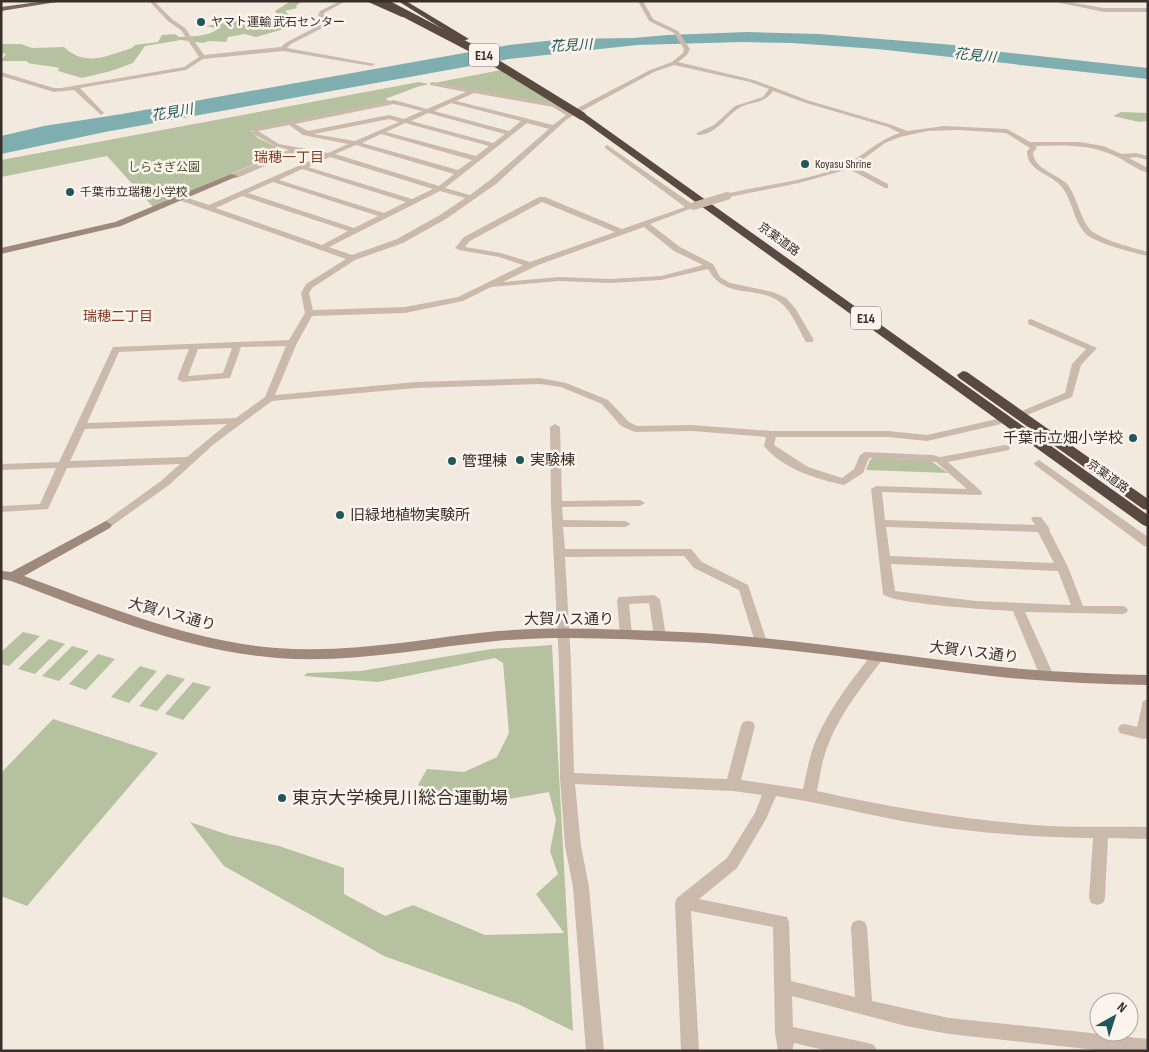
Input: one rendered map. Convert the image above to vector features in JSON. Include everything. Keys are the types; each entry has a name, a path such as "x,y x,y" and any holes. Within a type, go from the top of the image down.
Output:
{"highway":[{"path":"369,1 462,40"},
{"name":"京葉道路","path":"381,1 462,40"},
{"name":"京葉道路","path":"390,1 462,40 587,115 1148,506"},
{"path":"401,1 462,40"},
{"name":"京葉道路","path":"587,115 1148,522"}],"main road":[{"path":"1,8 44,1"},
{"path":"1,8 60,1"}],"street":[{"path":"150,1 170,20 183,29 202,57"},
{"path":"284,48 324,25 326,23 321,15 322,12 344,1"},
{"path":"7,576 106,525 165,483 237,421 256,410 269,398 292,343 309,313 305,293 309,286 352,258 400,241 420,231 472,198 570,115 652,71 674,63 685,54 687,49 678,33 651,20 640,1"},
{"path":"1053,1 1104,10 1148,11"},
{"path":"1,74 54,90 76,88 186,68 192,65 197,58 202,57 284,48 372,64"},
{"path":"674,63 752,81 808,102 890,126 904,132"},
{"path":"1,81 12,77"},
{"path":"432,84 556,105 570,115"},
{"path":"76,88 101,113"},
{"path":"699,134 716,126 737,107 765,98 772,89"},
{"path":"209,208 472,91"},
{"path":"449,101 555,128"},
{"path":"472,198 330,155 296,150 268,141 254,132 255,130 394,102 510,132"},
{"path":"305,134 388,117 494,145"},
{"path":"323,247 440,188 526,120"},
{"path":"290,123 305,134 323,139 356,143 459,173"},
{"path":"309,313 406,310 460,299 530,265 692,207 727,196 798,182 849,166 871,148 904,132 949,128 982,129 1012,133 1034,148 1030,151 1031,160 1043,172 1065,186 1089,233 1124,248 1148,254"},
{"path":"380,132 477,159"},
{"path":"1029,144 1068,143 1109,151 1148,171"},
{"path":"607,147 692,207"},
{"path":"1,251 107,227 296,150"},
{"path":"1122,156 1136,155 1148,158"},
{"path":"849,166 884,186"},
{"path":"302,167 413,202"},
{"path":"272,180 384,216"},
{"path":"242,194 354,231"},
{"path":"182,198 352,258"},
{"path":"530,265 501,255 459,248 467,239 542,199 623,232"},
{"path":"645,224 677,248 710,266 715,276 727,285 770,294 782,300 791,308 809,340"},
{"path":"492,284 505,285 559,279 661,278 710,266"},
{"path":"1027,412 1069,395 1078,364 1092,348 1031,322"},
{"path":"1,509 44,507 116,349 292,343"},
{"path":"194,347 182,379 227,376 237,345"},
{"path":"269,398 416,385 540,381 563,385 605,402 625,424 635,429 692,428 772,434 888,434 934,437 997,422"},
{"path":"82,426 237,421"},
{"path":"555,427 556,504 564,634 567,778 573,846 581,887 595,1051"},
{"path":"772,434 769,446 785,459 804,470 844,482 859,471 865,455 940,460 1005,448"},
{"path":"1,467 190,460"},
{"path":"940,460 977,493 876,489 889,594 936,602 1079,610 1122,610"},
{"path":"1039,463 1148,543"},
{"path":"556,504 640,503"},
{"path":"1037,519 1044,529 1062,567 1079,610"},
{"path":"557,523 625,524"},
{"path":"880,523 1044,529"},
{"path":"559,554 687,552 698,565 744,588 761,642"},
{"path":"885,560 1062,567"},
{"name":"大賀ハス通り","path":"7,576 155,629 246,649 286,654 340,655 499,636 564,634 660,636 761,642 1047,676 1148,680"},
{"path":"626,635 623,600 654,599 660,636"},
{"path":"1016,607 1047,676"},
{"path":"809,795 820,746 833,718 846,696 878,656"},
{"path":"1125,729 1144,734 1148,704"},
{"path":"733,784 748,726"},
{"path":"567,778 733,784 809,795 892,813 947,822 1036,831 1148,833"},
{"path":"683,903 732,864 761,815 772,789"},
{"path":"1097,898 1101,831"},
{"path":"683,903 781,922 784,1040 868,1051"},
{"path":"683,903 690,1051"},
{"path":"858,927 864,1008"},
{"path":"782,986 864,1008 949,1026 1148,1047"}],"green space":[{"path":"291,1 302,1 296,6 297,8 285,11 295,21 281,30 256,37 245,34 228,37 226,42 209,41 203,43 181,40 145,46 133,63 82,78 58,71 59,68 28,63 27,61 1,61 6,54 1,53 1,44 21,44 32,48 64,47 81,57 97,58 132,48 135,45 158,42 162,35 175,34 179,37 199,36 218,29 206,26 243,20 249,22 274,19 277,14 275,11"},
{"path":"501,70 557,104 434,83"},
{"name":"しらさぎ公園","path":"419,82 429,84 385,99 392,102 255,129 251,131 258,138 285,151 153,207 107,156 1,177 1,160"},
{"path":"1121,112 1148,113 1148,121 1139,122 1113,116"},
{"path":"873,458 931,461 948,473 866,470 870,460"},
{"path":"23,632 40,636 9,666 1,664 1,652"},
{"path":"49,639 65,644 35,674 18,669"},
{"path":"552,645 573,1031 518,1004 384,956 224,866 190,822 229,835 279,846 344,868 344,894 385,916 413,905 485,935 564,933 536,894 558,874 550,851 556,820 549,792 469,806 418,785 427,769 464,772 497,757 509,733 503,663 495,658 378,682 304,676 307,673 361,671 491,649"},
{"path":"72,646 89,651 59,681 42,676"},
{"path":"98,654 115,659 86,690 69,684"},
{"path":"140,666 157,671 129,703 111,697"},
{"path":"167,674 185,679 157,711 139,706"},
{"path":"193,682 211,687 183,720 165,714"},
{"path":"53,719 158,753 27,906 1,896 1,773"}],"water":[{"name":"花見川","path":"747,32 819,34 954,45 957,47 1148,68 1148,79 877,49 792,43 742,42 637,45 509,59 105,132 1,154 1,136 44,126 122,114 509,45 565,39 633,38"}],"place":[{"name":"ヤマト運輸 武石センター","path":"201,22"},
{"name":"Koyasu Shrine","path":"805,164"},
{"name":"千葉市立瑞穂小学校","path":"70,192"},
{"name":"千葉市立畑小学校","path":"1133,438"},
{"name":"実験棟","path":"520,460"},
{"name":"管理棟","path":"452,461"},
{"name":"旧緑地植物実験所","path":"340,515"},
{"name":"東京大学検見川総合運動場","path":"282,798"}],"district":[{"name":"瑞穂一丁目","path":"289,157"},
{"name":"瑞穂二丁目","path":"118,316"}]}
